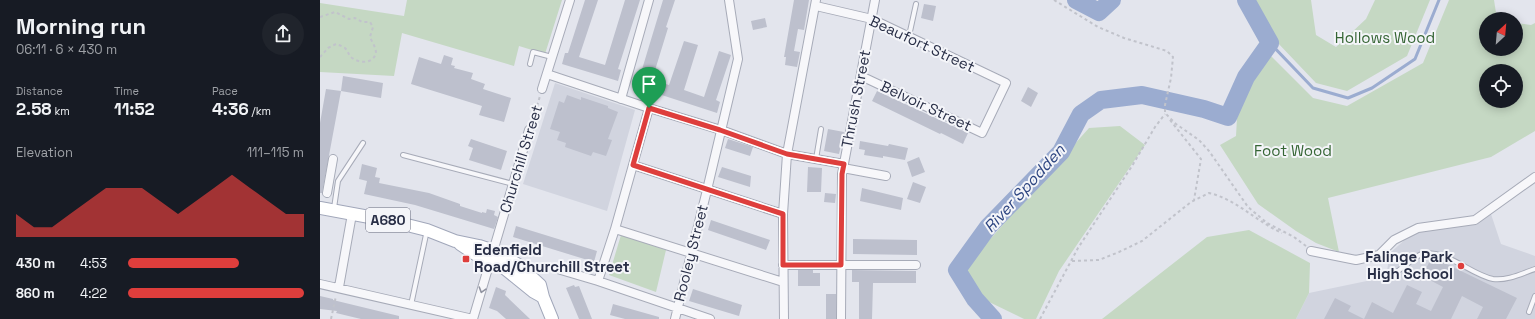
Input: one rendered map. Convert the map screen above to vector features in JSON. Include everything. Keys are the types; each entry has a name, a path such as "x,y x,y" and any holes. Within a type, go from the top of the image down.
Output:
{"main road":[{"name":"A680","path":"320,208 391,221 427,230 455,241 480,246 492,256 517,264 540,285 552,319"}],"street":[{"name":"Churchill Street","path":"542,89 570,0"},
{"path":"620,98 649,0"},
{"name":"Rooley Street","path":"675,319 738,59 729,0"},
{"name":"Thrush Street","path":"841,319 842,174 875,0"},
{"path":"784,319 783,214 787,154 816,3"},
{"name":"Beaufort Street","path":"816,3 872,19 1006,83 997,102"},
{"path":"547,74 720,130 787,154 886,176"},
{"name":"Belvoir Street","path":"861,76 982,133 997,102"},
{"path":"598,281 615,229 649,108"},
{"name":"Churchill Street","path":"473,319 530,130"},
{"path":"327,193 333,159"},
{"path":"633,165 783,214"},
{"path":"1311,251 1356,260 1380,255 1394,240 1418,228 1475,220 1535,176"},
{"path":"330,178 338,181"},
{"path":"338,287 352,214"},
{"path":"615,229 783,282"},
{"path":"783,265 916,265"},
{"path":"554,268 678,307 710,319"},
{"path":"320,284 473,319"}],"lane":[{"path":"909,36 916,4"},
{"path":"530,64 533,52 552,57"},
{"path":"816,160 821,130"},
{"path":"333,211 338,181 363,143"},
{"path":"403,155 513,184"},
{"path":"411,305 427,230"},
{"path":"1388,279 1421,254 1435,253 1476,273 1494,279 1512,277 1535,269"},
{"path":"1530,312 1535,296"}],"path":[{"path":"1040,319 1078,248 1132,166 1155,127 1165,114 1173,57 1167,51 1124,38 1098,27 1054,0"},
{"path":"320,17 335,12 349,19 355,18 362,22 370,22 373,27 370,37 376,48 376,53 371,60 368,61 360,61 351,58 344,48 336,44 328,48 320,57"},
{"name":"Churchill Street","path":"530,130 542,89"},
{"path":"1165,114 1201,159 1194,200"},
{"path":"1165,114 1176,124 1199,140 1209,151 1248,207 1266,223 1294,237 1311,251"},
{"path":"1072,261 1099,260 1142,241 1194,200 1209,193 1225,198 1269,227 1294,237"},
{"path":"331,319 338,287"}],"shaded area":[{"path":"555,83 635,110 607,211 523,184"},
{"name":"Falinge Park High School","path":"1491,214 1501,244 1535,256 1535,319 1296,319 1309,293 1386,277 1390,253 1417,229 1475,225"}],"green space":[{"path":"407,0 562,0 545,54 519,46 514,66 402,33 394,76 320,72 320,3 404,16"},
{"name":"Hollows Wood","path":"1255,0 1311,0 1316,35 1336,47 1366,19 1375,0 1430,0 1407,56 1347,91 1316,83 1276,41"},
{"name":"Foot Wood","path":"1449,0 1494,0 1496,12 1479,12 1479,56 1523,56 1523,24 1531,25 1535,23 1535,131 1491,157 1328,198 1339,252 1316,243 1296,231 1258,204 1220,145 1236,136 1237,118 1247,91 1269,54 1313,98 1347,106 1423,63"},
{"path":"1120,126 1145,145 1059,271 1036,319 1024,319 985,300 960,273 1089,128"},
{"path":"1249,230 1310,263 1309,293 1296,319 1102,319 1207,237"},
{"path":"621,235 666,250 656,292 609,275"}],"building":[{"path":"585,0 598,0 579,57 605,65 625,0 640,0 618,69 621,70 618,81 562,64 565,53 568,53"},
{"path":"663,0 675,0 652,80 669,85 684,41 698,45 684,90 704,97 719,51 731,55 716,100 720,102 717,113 634,86 637,75 640,76"},
{"path":"794,0 809,0 804,30 798,29 794,51 800,52 797,67 785,65 786,57 784,57"},
{"path":"924,4 936,6 933,21 921,18"},
{"path":"765,18 767,27 753,30 751,21"},
{"path":"444,55 453,58 451,65 455,66 454,68 473,73 471,79 485,84 483,89 511,98 504,122 479,115 482,106 411,84 419,57 441,64"},
{"path":"343,76 383,83 381,98 341,91"},
{"path":"1028,87 1038,93 1031,107 1021,101"},
{"path":"326,89 341,91 322,193 320,193 320,123"},
{"path":"877,91 968,133 963,144 872,101"},
{"path":"567,95 581,100 581,97 608,106 608,108 618,112 608,139 612,140 606,156 593,152 591,156 565,147 566,143 557,140 560,132 550,129 559,101 564,103"},
{"path":"828,129 844,132 839,154 824,151"},
{"path":"471,139 507,151 501,170 469,160 473,148 468,146"},
{"path":"728,139 753,147 750,156 725,148"},
{"path":"860,141 888,146 889,144 908,148 905,160 883,156 883,158 864,155 865,150 859,149"},
{"path":"919,157 925,172 912,177 907,162"},
{"path":"362,164 377,168 375,177 380,178 379,183 429,193 460,204 460,206 482,213 486,213 487,209 495,211 494,215 498,217 494,229 415,205 364,194 367,181 359,179"},
{"path":"722,167 751,176 750,187 718,177"},
{"path":"808,167 822,168 821,192 807,192"},
{"path":"913,182 926,187 920,203 907,199"},
{"path":"862,188 903,198 901,210 860,201"},
{"path":"825,193 836,194 835,203 824,202"},
{"path":"711,220 770,240 766,250 708,230"},
{"path":"516,226 597,251 594,262 513,237"},
{"path":"853,239 917,240 917,255 853,254"},
{"path":"1432,257 1517,298 1506,319 1477,319 1483,307 1462,296 1451,319 1364,319 1372,302 1393,313 1407,285 1422,292 1416,304 1431,311 1443,287 1422,276"},
{"path":"798,270 813,270 813,273 820,273 820,286 798,286"},
{"path":"852,270 916,271 916,283 873,283 872,319 859,319 859,282 852,282"},
{"path":"574,285 575,287 579,286 592,319 579,319 566,288"},
{"path":"496,287 506,291 505,295 530,319 506,319 497,311 489,308"},
{"path":"693,289 742,305 739,316 689,301"},
{"path":"826,294 836,294 836,319 826,319"},
{"path":"320,296 399,316 399,319 361,319 336,313 337,311 320,309"},
{"path":"1335,298 1351,306 1348,311 1364,319 1324,319"},
{"path":"613,304 659,317 659,319 625,319 610,315"}],"waterway":[{"name":"River Spodden","path":"1076,0 1099,12 1112,0"},
{"name":"River Spodden","path":"993,319 975,299 957,270 988,227 1061,152 1081,114 1101,100 1142,95 1204,109 1228,117 1246,77 1270,43 1246,0"},
{"path":"1270,43 1313,88 1348,98 1372,88 1415,59 1439,0"}],"place":[{"name":"Edenfield Road/Churchill Street","path":"466,259"},
{"name":"Falinge Park High School","path":"1461,266"}],"route":[{"path":"649,108 720,130 787,154 844,164 842,174 841,265 783,265 783,214 633,165 649,108"}]}
